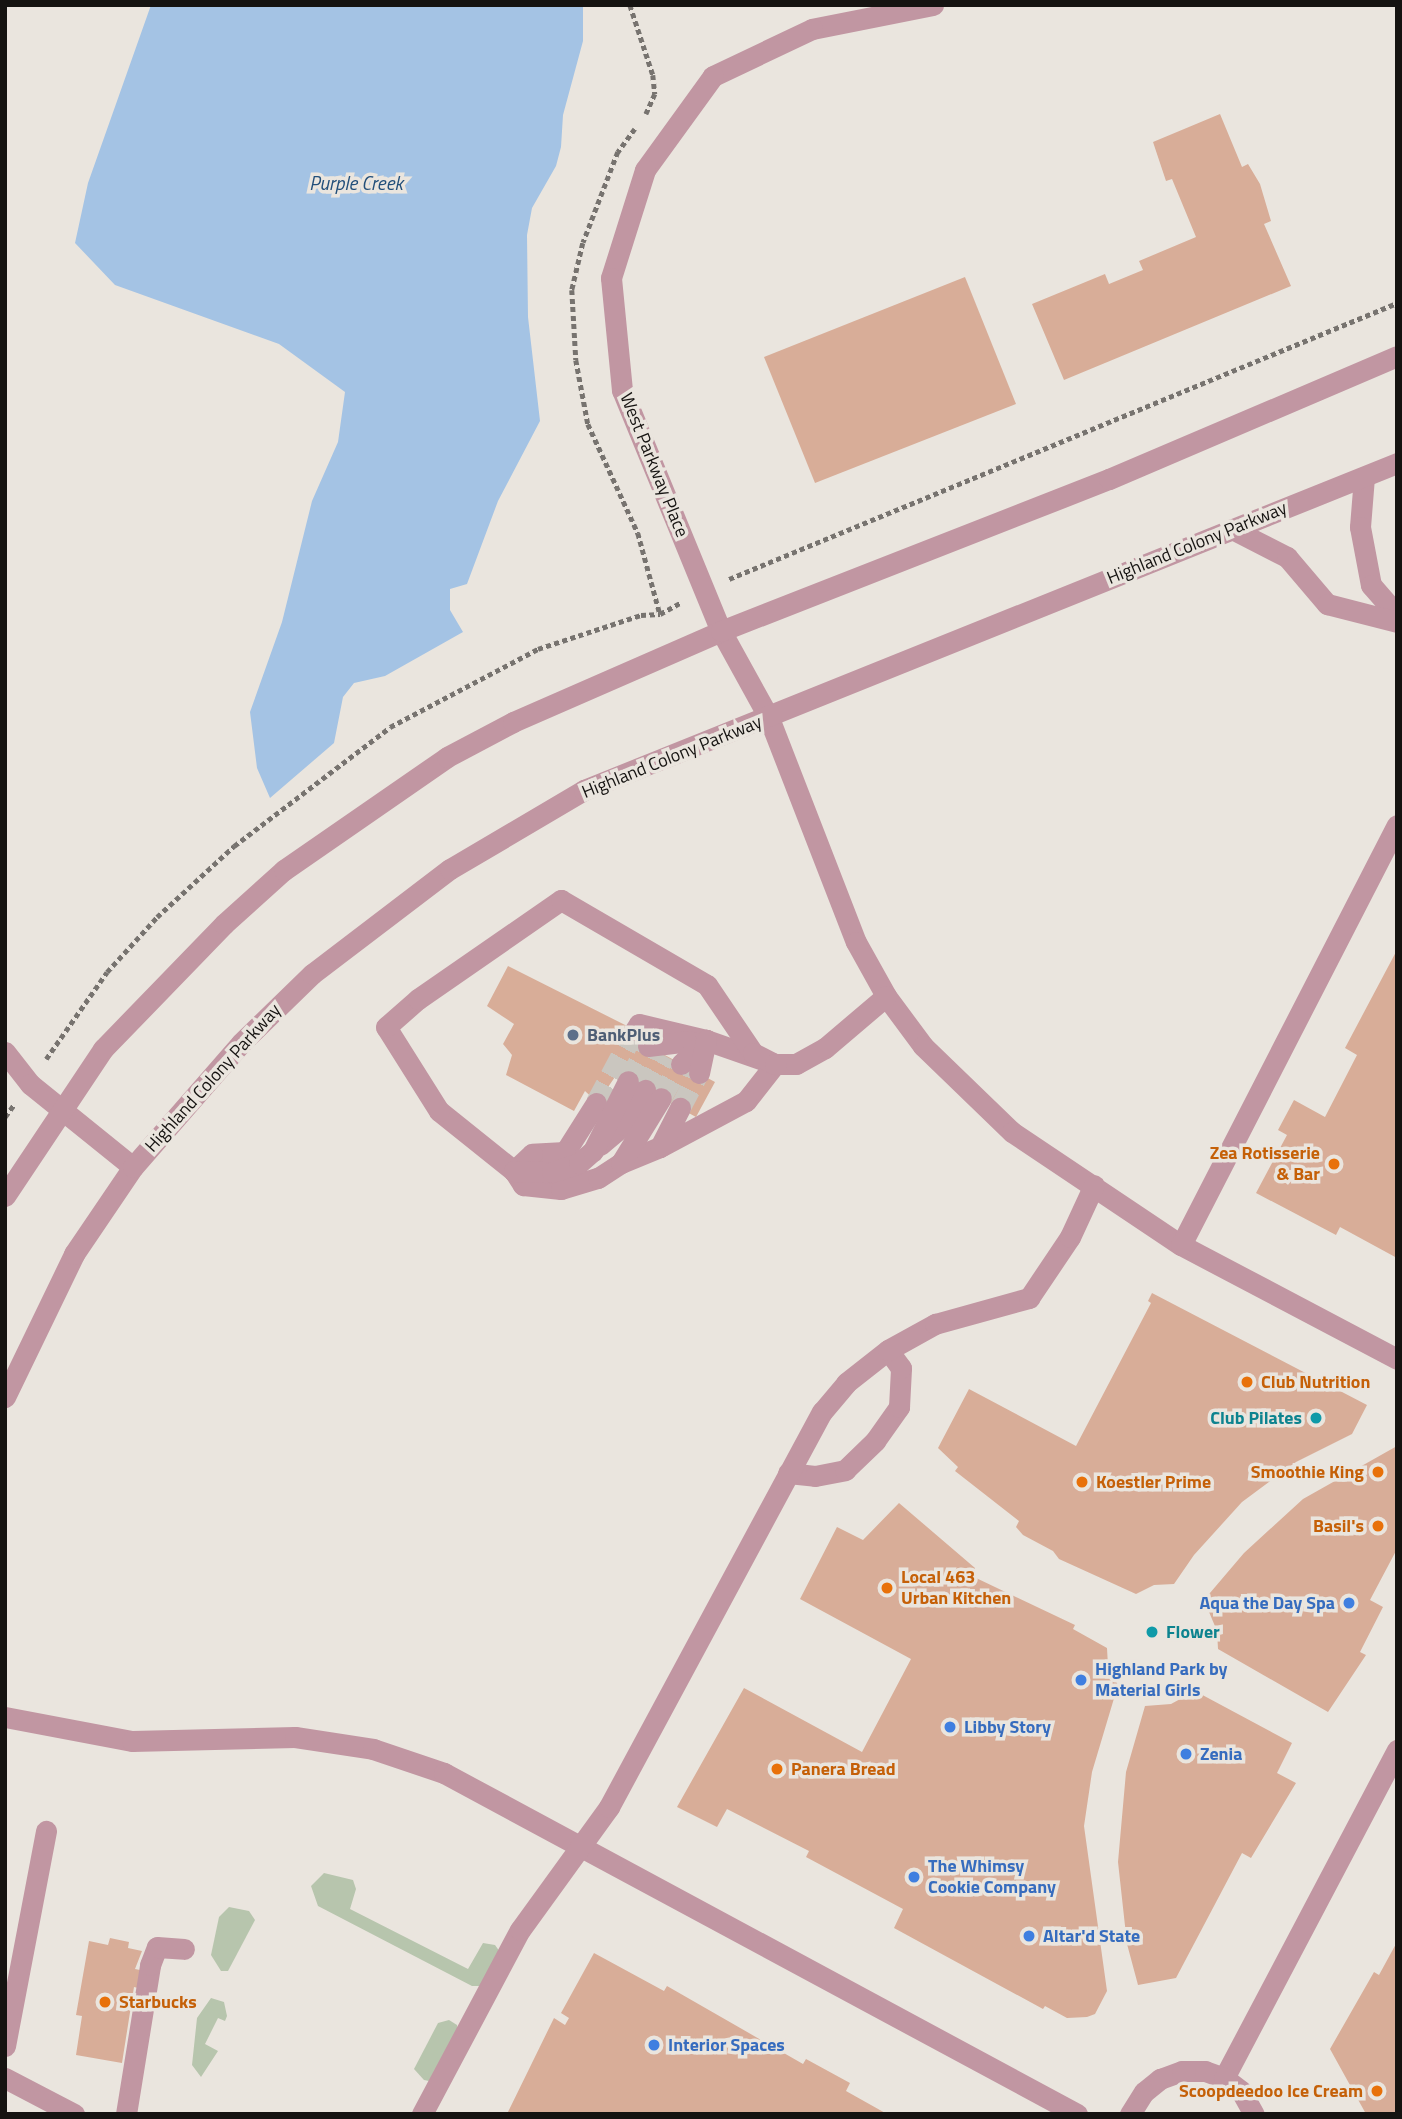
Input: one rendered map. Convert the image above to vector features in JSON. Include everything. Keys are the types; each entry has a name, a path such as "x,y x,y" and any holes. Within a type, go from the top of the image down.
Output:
{"street":[{"name":"West Parkway Place","path":"933,5 812,29 713,76 645,170 611,278 622,390 720,631 769,718 856,942 886,996 923,1046 969,1094 1012,1132 1181,1245 1397,1359"},
{"path":"5,1196 103,1049 215,932 284,870 363,812 447,757 513,722 720,631 1109,479 1397,356"},
{"name":"Highland Colony Parkway","path":"5,1397 74,1254 133,1167 241,1043 312,974 450,869 584,790 769,718 1397,463"},
{"path":"1364,477 1360,527 1371,585 1397,615"},
{"path":"1232,529 1287,557 1327,604 1397,622"},
{"path":"1181,1245 1397,825"},
{"path":"561,900 707,985 753,1053 775,1064 746,1101 621,1163 598,1178 561,1189 523,1185 514,1171 439,1111 386,1027 418,999 561,900"},
{"path":"666,1054 639,1024 706,1040 775,1064 796,1064 825,1048 886,996"},
{"path":"666,1054 706,1040"},
{"path":"666,1054 706,1040"},
{"path":"6,1055 30,1084 133,1167"},
{"path":"514,1171 552,1172 579,1163 593,1151 645,1090 621,1163"},
{"path":"514,1171 532,1154 565,1152 596,1103"},
{"path":"660,1146 680,1108"},
{"path":"422,2114 520,1930 629,1770 822,1412 846,1383 888,1350 935,1324 1029,1298 1070,1237 1094,1185"},
{"path":"788,1473 815,1476 845,1470 875,1441 899,1407 901,1368 888,1350"},
{"path":"5,1717 132,1741 295,1737 373,1749 444,1773 578,1848 1076,2114"},
{"path":"1224,2078 1397,1750"},
{"path":"5,2046 46,1831"},
{"path":"126,2114 150,1965 157,1947 184,1949"},
{"path":"1130,2114 1144,2092 1160,2079 1182,2071 1205,2071 1224,2078 1241,2091 1254,2114"},
{"path":"5,2078 74,2114"}],"path":[{"path":"5,1117 10,1111"}],"green space":[{"path":"324,1873 353,1880 356,1889 350,1909 468,1969 483,1943 495,1945 500,1952 482,1986 472,1986 318,1906 311,1886"},
{"path":"229,1907 249,1911 255,1920 228,1971 221,1971 211,1955 219,1917"},
{"path":"211,1998 224,2002 227,2016 225,2021 218,2018 205,2044 218,2051 201,2077 192,2065 197,2018"},
{"path":"449,2020 457,2025 459,2035 429,2081 424,2080 414,2069 438,2023"}],"water":[{"name":"Purple Creek","path":"151,5 583,5 583,41 563,115 561,147 556,166 532,208 527,235 528,317 540,421 498,501 467,584 450,589 450,610 463,632 385,676 354,683 343,697 334,743 270,798 257,768 250,712 282,622 312,501 338,442 345,392 279,344 115,285 75,243 88,183"}],"building":[{"path":"1220,114 1242,167 1248,164 1260,184 1271,221 1264,224 1291,286 1064,380 1032,304 1105,274 1109,284 1143,270 1139,261 1196,237 1172,179 1166,181 1153,142"},
{"path":"965,277 1016,404 815,483 764,357"},
{"name":"Zea Rotisserie & Bar","path":"1397,950 1397,1258 1340,1227 1336,1235 1256,1193 1287,1135 1278,1130 1294,1100 1325,1117 1357,1055 1345,1048"},
{"name":"BankPlus","path":"508,966 639,1032 635,1039 715,1082 696,1117 617,1074 604,1093 609,1095 602,1107 585,1091 574,1111 506,1075 512,1055 503,1044 514,1024 487,1006"},
{"path":"1152,1293 1367,1405 1352,1434 1296,1462 1242,1502 1194,1555 1174,1584 1154,1585 1136,1594 1059,1559 1053,1551 1023,1535 1016,1527 1019,1521 955,1471 958,1467 938,1448 969,1389 1076,1446 1151,1303 1148,1301"},
{"path":"1397,1446 1397,1549 1370,1600 1383,1607 1360,1652 1366,1655 1328,1712 1218,1649 1217,1631 1204,1600 1244,1553 1303,1499"},
{"path":"899,1503 975,1568 974,1577 1075,1625 1073,1629 1107,1648 1108,1666 1118,1685 1092,1772 1084,1826 1107,1991 1095,2014 1087,2017 1067,2018 1045,2006 1043,2009 894,1928 903,1909 806,1857 809,1851 727,1809 717,1827 677,1807 744,1688 862,1752 911,1659 800,1599 837,1527 863,1540"},
{"path":"1195,1691 1292,1743 1277,1773 1296,1783 1251,1858 1242,1853 1176,1978 1138,1985 1127,1944 1118,1862 1126,1772 1145,1706 1171,1704"},
{"name":"Starbucks","path":"110,1938 129,1942 128,1948 142,1951 135,1969 145,1971 142,1989 134,1987 122,2063 76,2055 82,2016 76,2015 89,1941 108,1945"},
{"path":"1397,1942 1397,2114 1366,2114 1330,2049 1374,1972 1379,1975"},
{"name":"Interior Spaces","path":"594,1953 664,1991 667,1986 803,2064 806,2059 850,2083 846,2091 887,2114 507,2114 554,2018 565,2025 569,2018 561,2013"}],"tunnel":[{"path":"596,1103 635,1030"},
{"path":"628,1081 648,1046"},
{"path":"645,1090 665,1055"},
{"path":"661,1098 681,1064"},
{"path":"680,1108 699,1073"}],"place":[{"name":"BankPlus","path":"573,1035"},
{"name":"Zea Rotisserie & Bar","path":"1334,1164"},
{"name":"Club Nutrition","path":"1247,1382"},
{"name":"Club Pilates","path":"1316,1418"},
{"name":"Smoothie King","path":"1378,1472"},
{"name":"Koestler Prime","path":"1082,1482"},
{"name":"Basil's","path":"1378,1526"},
{"name":"Local 463 Urban Kitchen","path":"887,1588"},
{"name":"Aqua the Day Spa","path":"1349,1603"},
{"name":"Flower","path":"1152,1632"},
{"name":"Highland Park by Material Girls","path":"1081,1680"},
{"name":"Libby Story","path":"950,1727"},
{"name":"Zenia","path":"1186,1754"},
{"name":"Panera Bread","path":"777,1769"},
{"name":"The Whimsy Cookie Company","path":"914,1877"},
{"name":"Altar'd State","path":"1029,1936"},
{"name":"Starbucks","path":"105,2002"},
{"name":"Interior Spaces","path":"654,2045"},
{"name":"Scoopdeedoo Ice Cream","path":"1377,2091"}]}
